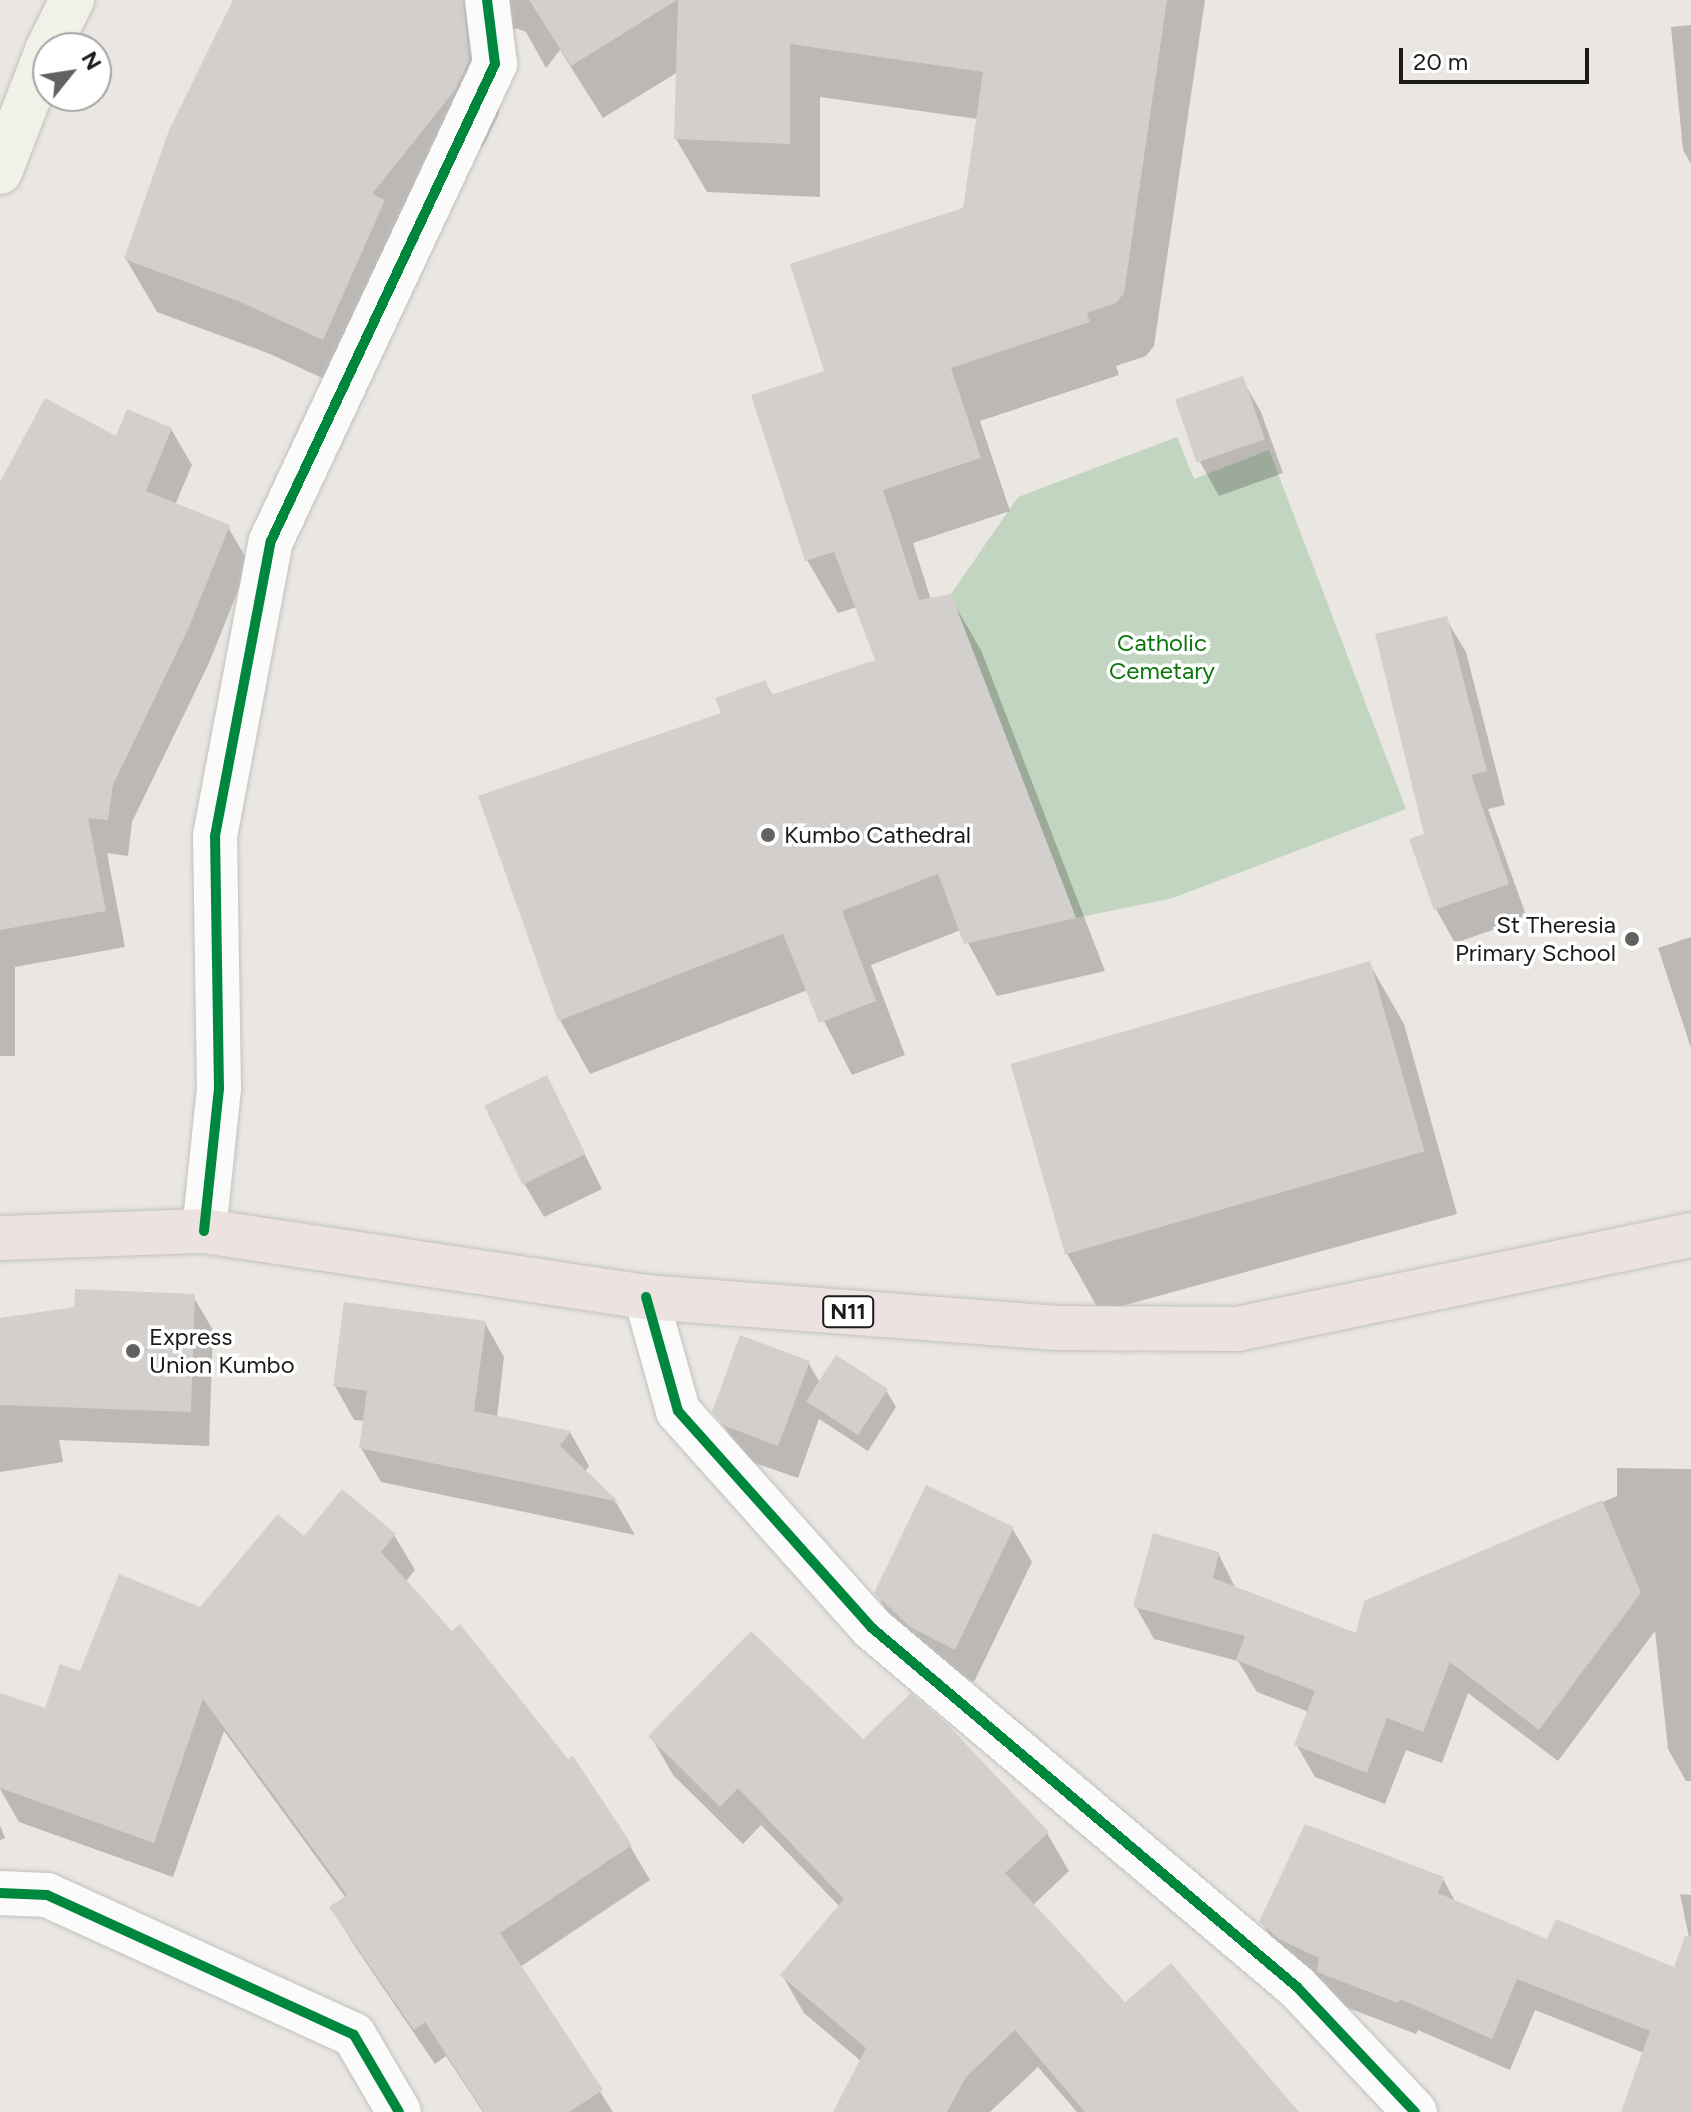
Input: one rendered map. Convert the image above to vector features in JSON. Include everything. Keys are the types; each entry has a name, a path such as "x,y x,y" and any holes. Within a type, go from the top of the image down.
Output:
{"highway":[{"name":"N11","path":"0,1238 204,1231 646,1297 1061,1328 1237,1329 1691,1235"}],"main road":[{"path":"56,32 72,0"},
{"path":"0,172 32,89"}],"street":[{"path":"204,1231 219,1089 215,836 271,541 495,64 487,0"},
{"path":"646,1297 678,1411 872,1628 1297,1987 1415,2112"},
{"path":"0,1893 47,1895 354,2035 399,2112"}],"green space":[{"name":"Catholic Cemetary","path":"1177,437 1194,479 1269,450 1406,809 1173,898 1076,918 951,594 1018,497"}],"building":[{"path":"233,0 463,0 469,60 455,90 372,194 385,200 323,340 238,301 124,259 169,130"},
{"path":"529,0 677,0 571,66"},
{"path":"678,0 1167,0 1124,293 1116,303 1087,313 1090,322 951,368 981,458 883,490 919,600 951,594 1076,918 964,944 938,874 842,911 876,1001 819,1023 783,934 558,1021 478,796 721,713 715,698 766,680 771,695 875,660 834,552 805,561 751,395 824,371 790,264 963,208 983,72 790,44 790,144 674,139"},
{"path":"1243,376 1265,439 1197,463 1175,399"},
{"path":"45,398 116,436 127,409 172,428 146,491 230,525 189,627 113,785 108,820 88,818 106,911 0,930 0,482"},
{"path":"1447,616 1487,771 1471,775 1509,884 1434,910 1409,839 1424,834 1375,634"},
{"path":"1370,961 1425,1151 1065,1254 1010,1064"},
{"path":"547,1075 586,1154 523,1185 484,1106"},
{"name":"Express Union Kumbo","path":"75,1289 195,1294 191,1412 0,1405 0,1318 74,1307"},
{"path":"344,1302 486,1321 474,1411 571,1431 560,1446 619,1502 359,1448 367,1391 333,1386"},
{"path":"740,1335 810,1361 778,1446 725,1426 712,1412"},
{"path":"836,1355 888,1389 858,1435 806,1401"},
{"path":"926,1485 1014,1527 955,1650 910,1627 874,1593"},
{"path":"342,1489 396,1534 381,1552 452,1631 460,1624 568,1759 573,1756 632,1845 500,1933 603,2090 569,2112 484,2112 425,2022 414,2030 329,1907 347,1895 203,1699 154,1843 0,1788 0,1693 45,1708 60,1664 80,1671 119,1574 200,1607 278,1514 304,1536"},
{"path":"1602,1500 1641,1593 1539,1730 1450,1662 1423,1732 1387,1718 1367,1773 1294,1745 1315,1691 1236,1660 1245,1636 1133,1607 1153,1533 1219,1552 1213,1578 1356,1633 1364,1601"},
{"path":"751,1631 863,1739 911,1693 947,1724 1049,1832 1005,1873 1125,2002 1171,1963 1299,2112 1085,2112 1015,2030 966,2077 947,2112 833,2112 866,2048 780,1975 844,1899 738,1788 720,1807 648,1736"},
{"path":"1305,1824 1444,1877 1438,1893 1547,1939 1556,1919 1674,1967 1685,1936 1691,1937 1691,2112 1621,2112 1650,2031 1517,1979 1492,2039 1400,1999 1398,2003 1317,1972 1319,1958 1279,1939 1259,1922"}],"cycle path":[{"path":"204,1231 219,1089 215,836 271,541 495,64 487,0"},
{"path":"646,1297 678,1411 872,1628 1297,1987 1415,2112"},
{"path":"0,1893 47,1895 354,2035 399,2112"}],"place":[{"name":"Kumbo Cathedral","path":"768,835"},
{"name":"St Theresia Primary School","path":"1632,939"},
{"name":"Express Union Kumbo","path":"133,1351"}]}
